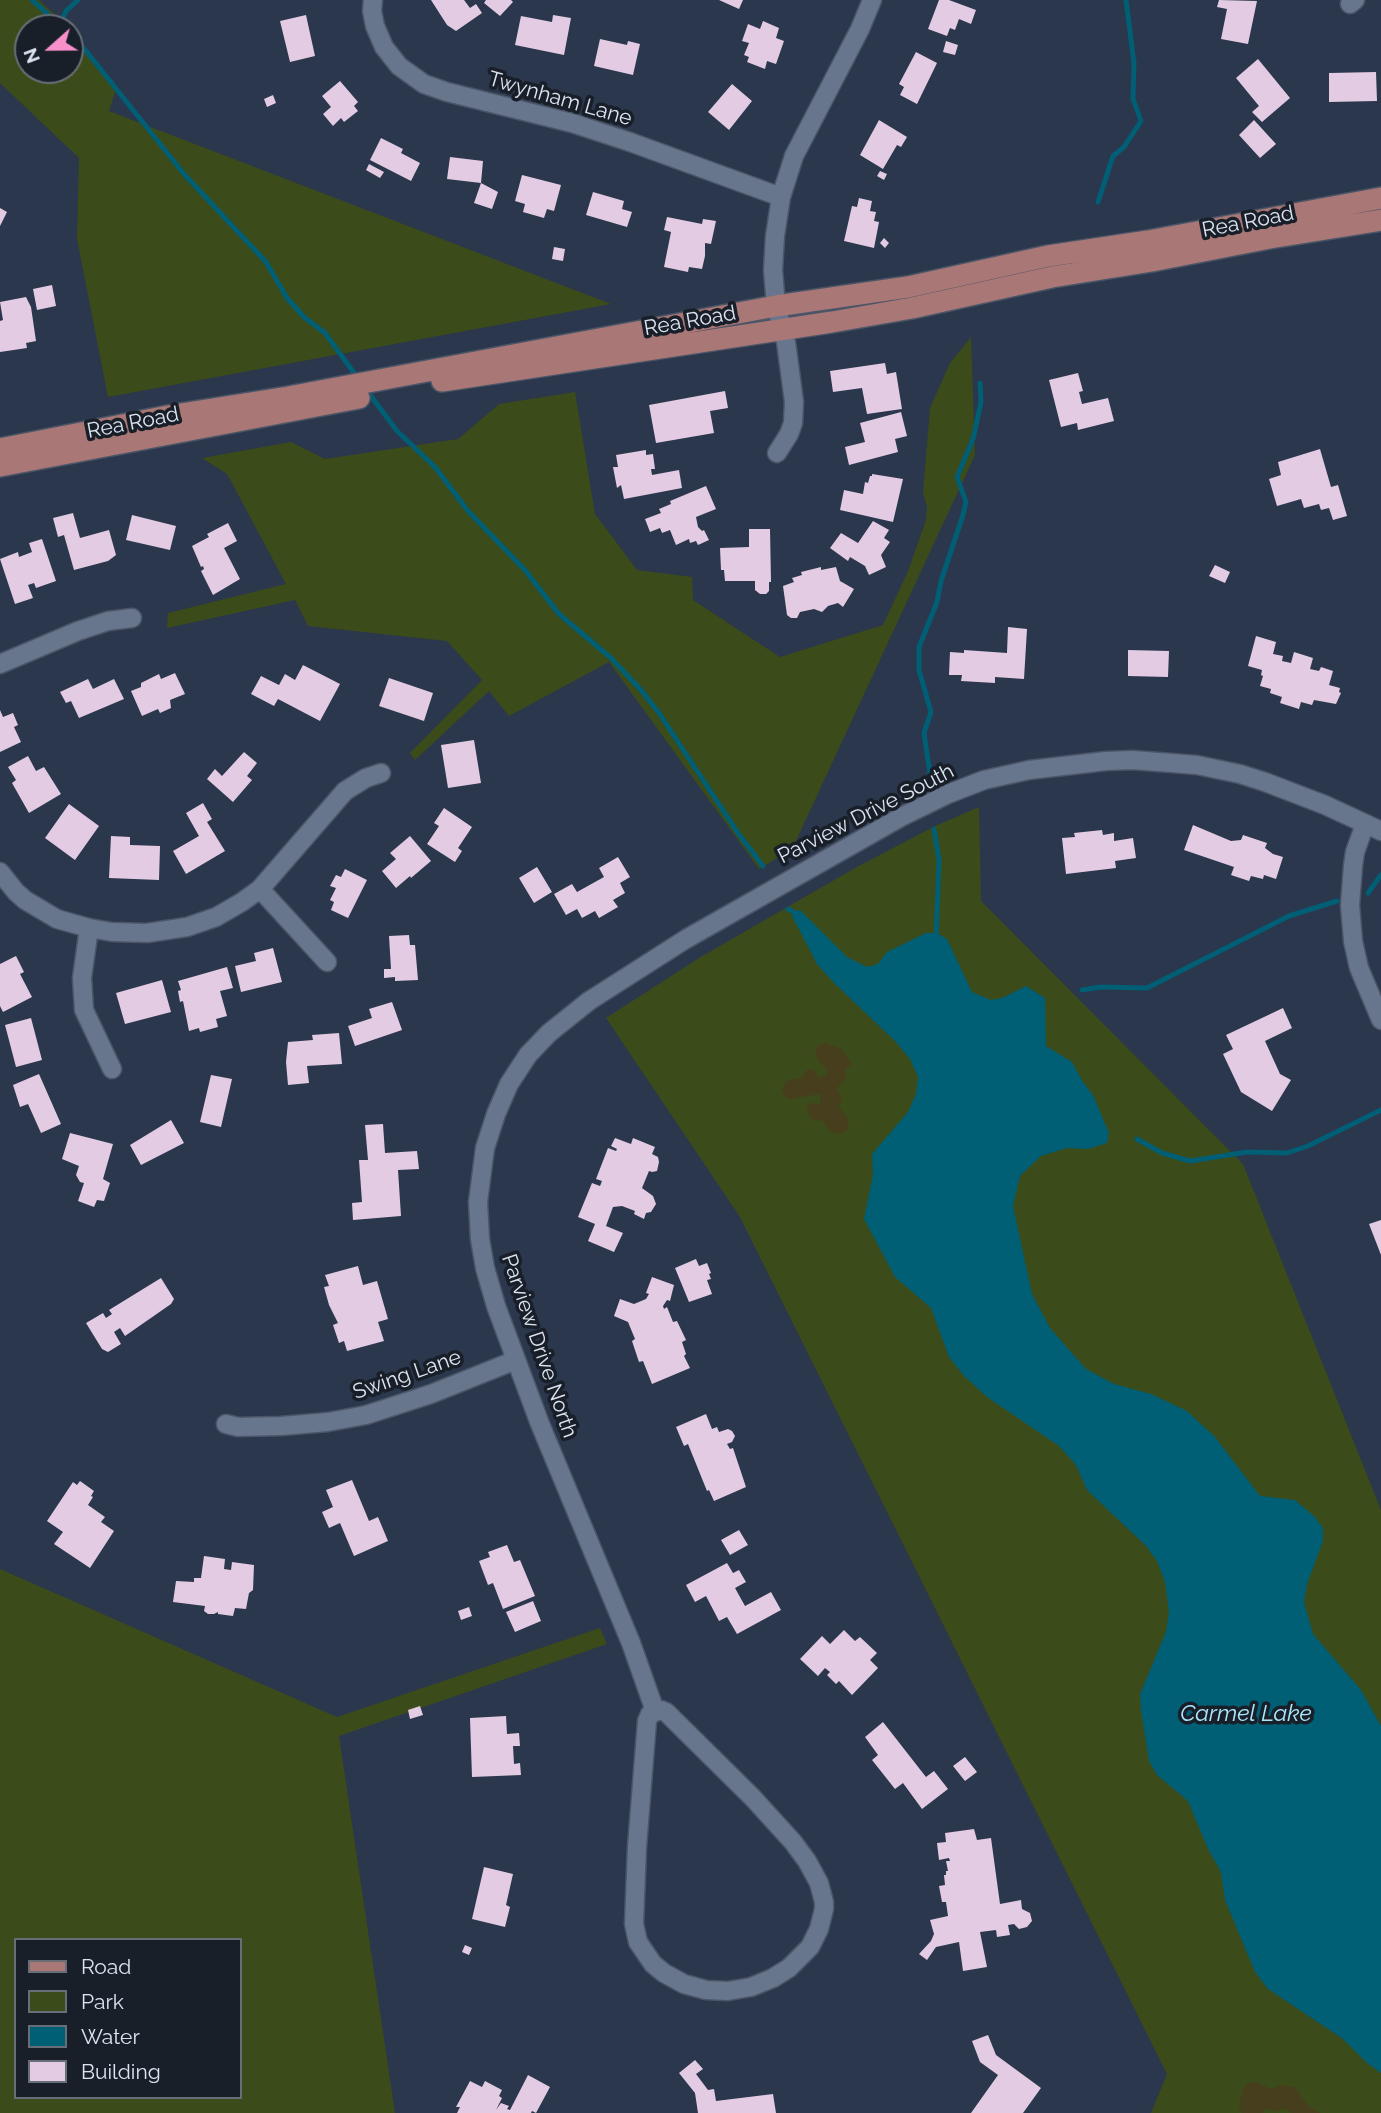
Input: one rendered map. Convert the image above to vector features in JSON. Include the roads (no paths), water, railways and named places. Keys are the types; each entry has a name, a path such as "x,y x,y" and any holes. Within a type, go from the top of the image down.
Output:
{"main road":[{"name":"Rea Road","path":"0,466 776,306 908,287 1048,256 1148,241 1381,198"},
{"name":"Rea Road","path":"426,377 783,329 912,308 1052,277 1381,220"},
{"name":"Rea Road","path":"0,449 168,416 292,404"}],"street":[{"name":"Twynham Lane","path":"373,0 375,26 384,47 399,66 424,84 572,123 781,197"},
{"path":"777,453 793,423 793,384 776,306 773,270 781,197 794,156 860,29 872,0"},
{"path":"0,664 78,631 108,621 132,618"},
{"name":"Parview Drive South","path":"578,1010 686,939 821,861 948,794 984,780 1029,770 1133,760 1197,765 1240,774 1325,805 1373,827 1355,852 1350,905 1353,942 1359,968 1381,1020"},
{"path":"0,872 16,892 46,914 89,928 147,933 187,928 216,917 260,889 345,791 366,778 381,773"},
{"path":"260,889 327,962"},
{"path":"89,928 82,978 84,1010 112,1069"},
{"name":"Parview Drive North","path":"578,1010 550,1032 528,1055 517,1069 496,1114 482,1166 478,1202 485,1268 516,1360 631,1643 652,1712 647,1721 637,1847 634,1924 638,1942 653,1964 684,1984 706,1990 729,1991 751,1987 773,1978 804,1955 819,1929 824,1902 818,1883 793,1842 753,1798 666,1712 652,1712"},
{"name":"Swing Lane","path":"226,1424 238,1427 282,1426 366,1415 431,1394 516,1360"}],"water":[{"name":"Carmel Lake","path":"800,910 847,957 867,967 878,964 887,952 926,933 937,933 947,939 972,992 991,1000 1002,998 1026,986 1045,998 1046,1046 1072,1062 1093,1095 1109,1133 1107,1143 1088,1149 1067,1148 1041,1156 1020,1176 1013,1206 1032,1294 1050,1328 1086,1369 1114,1384 1151,1394 1187,1411 1215,1437 1260,1496 1295,1500 1315,1517 1323,1528 1323,1541 1307,1584 1304,1602 1313,1634 1361,1690 1381,1726 1381,2073 1343,2039 1268,1989 1255,1972 1225,1900 1221,1872 1188,1801 1157,1775 1149,1761 1140,1694 1166,1632 1169,1612 1165,1582 1157,1561 1146,1546 1087,1490 1076,1465 1059,1446 987,1397 964,1376 949,1357 931,1308 895,1277 864,1219 873,1175 872,1154 908,1112 916,1094 918,1077 910,1059 895,1041 817,964 792,916"}],"waterway":[{"path":"32,0 48,14"},
{"path":"65,14 78,0"},
{"path":"1098,202 1113,156 1124,147 1141,121 1133,99 1134,63 1126,0"},
{"path":"84,49 184,174 266,262 287,298 304,317 325,333 357,377"},
{"path":"931,781 924,733 931,712 919,670 919,647 937,602 941,581 963,515 966,502 957,477 973,439 981,402 980,383"},
{"path":"365,388 397,431 435,467 468,511 525,570 559,614 611,658 641,690 763,866"},
{"path":"934,829 939,860 936,938"},
{"path":"1368,893 1381,875"},
{"path":"1082,990 1100,987 1147,988 1289,916 1337,901"},
{"path":"788,909 799,915"},
{"path":"1137,1139 1162,1153 1190,1161 1247,1152 1287,1153 1308,1146 1381,1110"}]}
